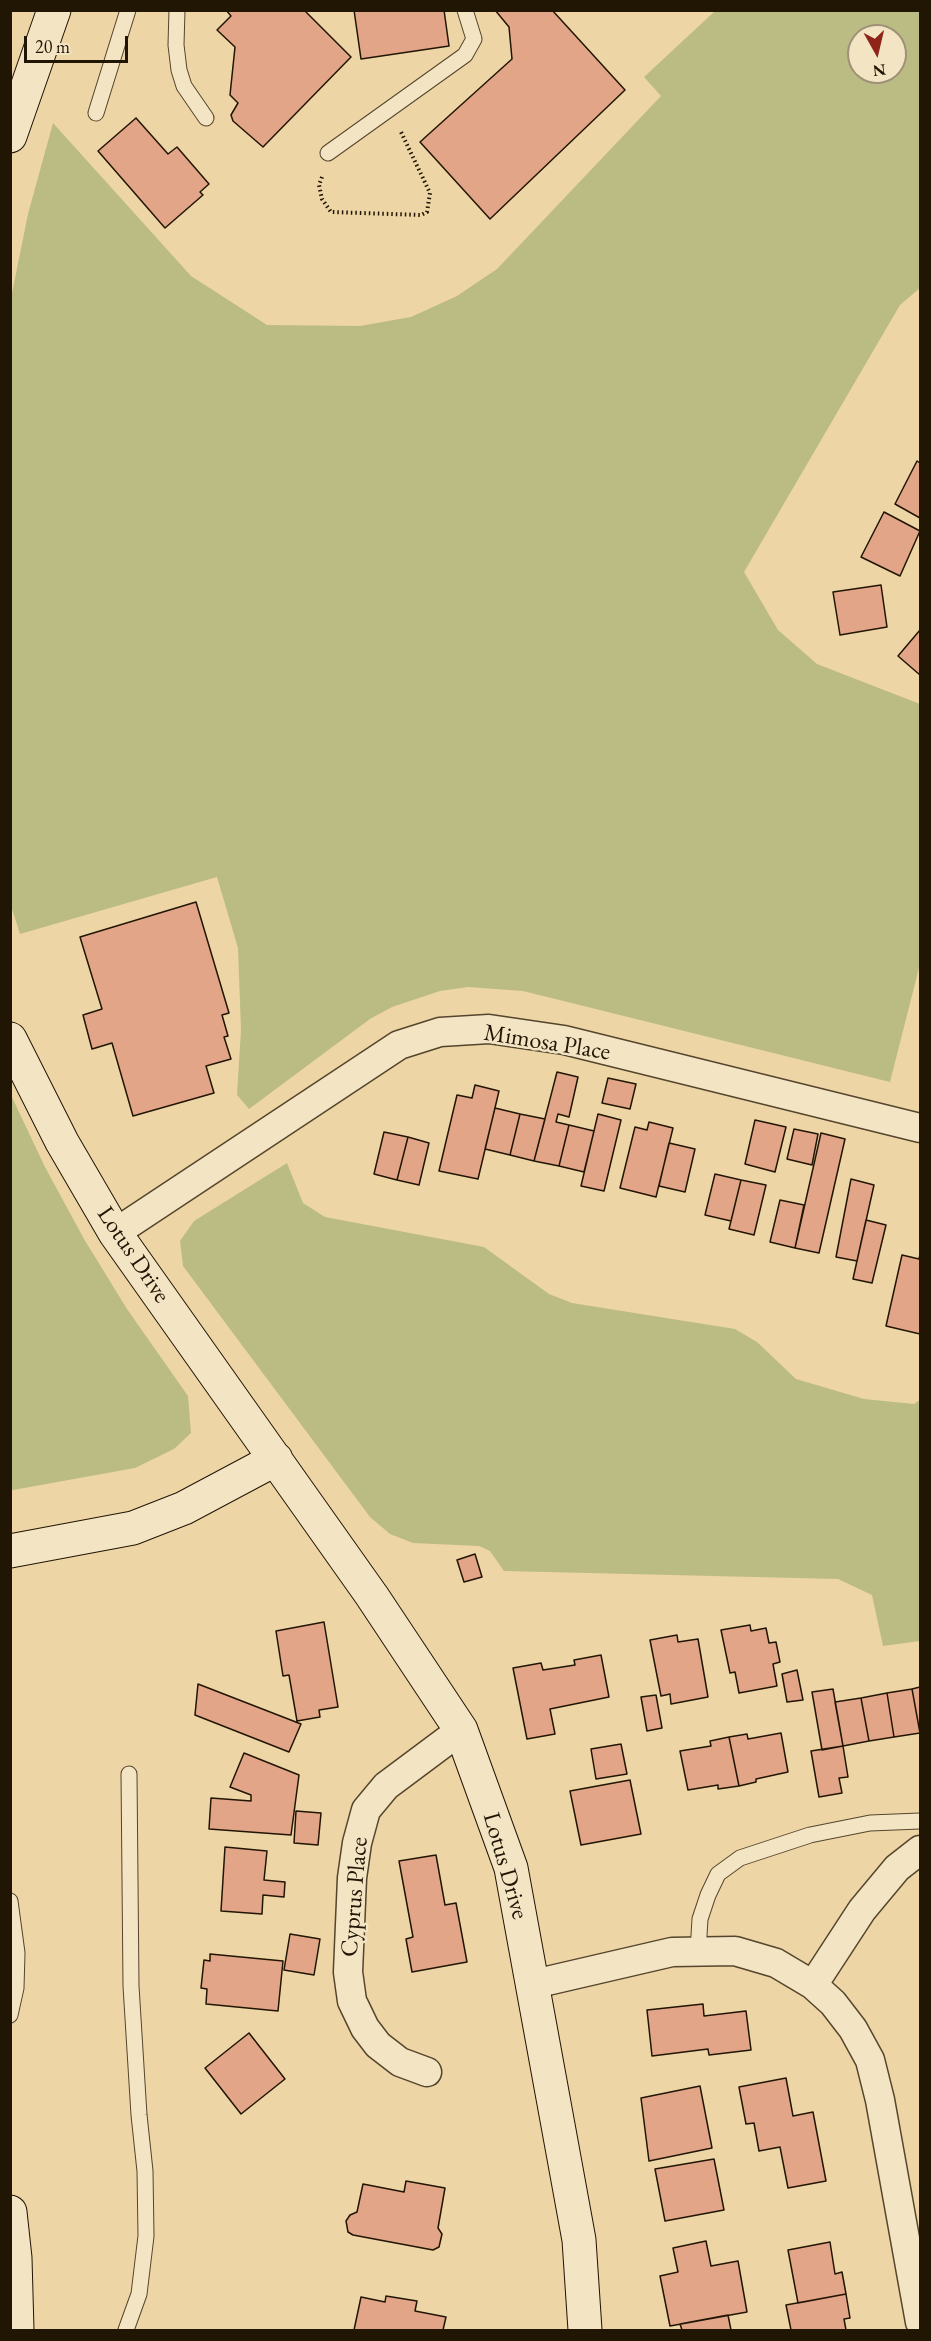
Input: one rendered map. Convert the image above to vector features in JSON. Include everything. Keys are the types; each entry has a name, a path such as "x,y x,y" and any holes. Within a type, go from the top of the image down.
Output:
{"street":[{"path":"10,136 54,10"},
{"name":"Mimosa Place","path":"115,1233 399,1045 440,1032 489,1029 564,1040 921,1128"},
{"name":"Lotus Drive","path":"10,1039 62,1142 115,1233 276,1459 461,1730 511,1868 579,2240 585,2331"},
{"path":"10,1551 133,1528 184,1508 276,1459"},
{"name":"Cyprus Place","path":"427,2072 400,2062 378,2045 365,2028 352,2001 348,1972 352,1878 357,1843 366,1810 386,1786 461,1730"},
{"path":"813,1985 862,1910 897,1868 921,1850"},
{"path":"534,1984 672,1952 735,1951 776,1963 813,1985 833,2003 853,2028 870,2060 912,2226 921,2322"},
{"path":"10,2212 15,2258 17,2331"}],"lane":[{"path":"96,112 128,10"},
{"path":"177,10 176,45 179,70 189,95 206,118"},
{"path":"328,153 450,68 470,48 474,39 465,10"},
{"path":"126,2331 139,2294 146,2236 145,2171 131,1986 129,1774"},
{"path":"698,1952 700,1919 708,1895 718,1874 740,1858 810,1835 870,1823 921,1821"},
{"path":"10,1901 17,1953 16,1988 10,2015"}],"path":[{"path":"328,153 319,185 322,199 331,212 421,215 427,212 430,193 390,111"}],"green space":[{"path":"715,11 920,11 920,288 900,305 744,572 778,630 817,664 920,704 920,964 890,1082 523,991 468,987 440,991 392,1007 370,1019 249,1109 237,1095 241,1030 238,948 217,877 20,934 12,909 11,298 28,214 53,123 191,276 267,325 360,326 411,317 457,296 497,269 661,96 644,77"},
{"path":"10,1093 45,1167 84,1239 127,1309 188,1396 191,1433 174,1449 135,1468 13,1490 10,1489"},
{"path":"287,1163 303,1203 325,1217 484,1247 549,1294 572,1303 735,1329 757,1342 796,1379 864,1399 914,1404 920,1400 920,1641 883,1646 872,1595 838,1579 504,1571 490,1551 479,1546 413,1543 390,1534 370,1517 183,1266 180,1241 194,1221"}],"building":[{"path":"226,10 304,10 351,57 263,147 233,121 231,115 238,103 230,95 235,47 217,30 231,16"},
{"path":"354,10 444,10 449,46 361,59"},
{"path":"495,10 552,10 625,90 490,219 420,142 512,59 509,27"},
{"path":"136,118 168,154 177,147 209,184 200,192 203,195 165,228 98,151"},
{"path":"917,461 920,463 920,518 895,504"},
{"path":"884,512 920,531 900,576 861,557"},
{"path":"881,585 887,627 840,635 833,592"},
{"path":"920,630 920,675 898,656"},
{"path":"196,902 229,1013 222,1015 228,1036 224,1037 231,1059 206,1066 214,1093 133,1116 112,1043 92,1049 83,1015 102,1009 80,937"},
{"path":"557,1072 578,1077 569,1117 558,1114 556,1122 569,1125 559,1166 534,1161"},
{"path":"608,1078 636,1084 630,1109 602,1103"},
{"path":"475,1085 499,1091 478,1179 439,1171 457,1095 472,1098"},
{"path":"495,1108 520,1114 510,1155 485,1149"},
{"path":"520,1114 545,1119 534,1161 510,1155"},
{"path":"598,1114 621,1120 604,1191 581,1186"},
{"path":"755,1120 786,1127 775,1172 745,1164"},
{"path":"649,1122 673,1128 656,1197 620,1188 635,1127 647,1130"},
{"path":"569,1125 594,1131 584,1172 559,1166"},
{"path":"794,1129 818,1134 812,1165 787,1159"},
{"path":"384,1132 408,1137 397,1180 374,1174"},
{"path":"821,1133 845,1139 819,1253 795,1248"},
{"path":"408,1137 429,1143 419,1185 397,1180"},
{"path":"669,1143 695,1149 685,1192 659,1186"},
{"path":"715,1174 741,1180 731,1221 705,1215"},
{"path":"851,1179 874,1185 857,1261 836,1257"},
{"path":"741,1180 766,1185 754,1235 729,1229"},
{"path":"780,1200 804,1205 795,1248 770,1242"},
{"path":"866,1220 886,1225 872,1283 853,1279"},
{"path":"920,1254 920,1334 886,1326 902,1255 919,1259"},
{"path":"475,1554 482,1577 464,1582 457,1560"},
{"path":"324,1622 338,1707 319,1710 320,1717 297,1721 289,1675 283,1676 276,1631"},
{"path":"750,1625 751,1631 766,1628 769,1643 776,1642 780,1662 773,1664 777,1686 739,1693 735,1672 730,1673 721,1630"},
{"path":"677,1635 678,1642 698,1639 708,1697 671,1704 670,1694 661,1696 650,1640"},
{"path":"601,1655 609,1697 550,1709 555,1734 527,1739 513,1668 541,1663 543,1670 575,1665 574,1660"},
{"path":"797,1670 803,1700 787,1702 782,1674"},
{"path":"198,1684 301,1724 289,1752 195,1715"},
{"path":"920,1687 920,1733 912,1689"},
{"path":"833,1689 843,1746 822,1750 812,1692"},
{"path":"912,1689 920,1733 894,1737 887,1693"},
{"path":"887,1693 894,1737 869,1741 861,1698"},
{"path":"656,1695 662,1728 647,1731 641,1697"},
{"path":"861,1698 869,1741 843,1746 835,1702"},
{"path":"781,1733 788,1772 756,1779 756,1782 739,1786 729,1737 747,1734 748,1739"},
{"path":"729,1737 739,1786 718,1789 718,1785 688,1790 680,1751 711,1746 710,1741"},
{"path":"621,1744 627,1774 596,1779 591,1749"},
{"path":"843,1746 848,1777 839,1778 842,1793 819,1797 811,1751"},
{"path":"244,1753 299,1775 291,1835 209,1829 211,1798 251,1801 251,1795 230,1787"},
{"path":"630,1780 641,1834 581,1845 570,1791"},
{"path":"296,1811 321,1813 318,1845 294,1843"},
{"path":"225,1847 267,1851 264,1880 285,1882 284,1897 263,1895 262,1914 221,1911"},
{"path":"436,1855 445,1905 456,1903 467,1962 412,1972 406,1939 413,1937 399,1861"},
{"path":"290,1934 320,1939 314,1975 284,1970"},
{"path":"210,1954 283,1961 278,2011 206,2004 207,1989 201,1988 204,1960 210,1961"},
{"path":"703,2004 704,2016 746,2011 751,2050 709,2055 708,2049 652,2056 647,2010"},
{"path":"249,2033 285,2079 241,2114 205,2068"},
{"path":"786,2078 793,2116 813,2112 826,2181 788,2188 780,2147 759,2151 754,2123 746,2124 739,2087"},
{"path":"700,2086 712,2148 649,2161 641,2098"},
{"path":"714,2159 724,2210 665,2221 655,2169"},
{"path":"406,2181 445,2188 438,2228 442,2234 439,2247 433,2250 353,2235 348,2232 346,2221 350,2215 357,2212 363,2184 404,2192"},
{"path":"706,2241 711,2266 738,2261 747,2312 670,2326 660,2276 678,2272 673,2248"},
{"path":"830,2242 835,2274 842,2272 846,2294 798,2303 788,2250"},
{"path":"846,2294 850,2318 844,2319 846,2330 791,2330 786,2305"},
{"path":"386,2296 417,2301 415,2311 446,2317 443,2330 354,2330 361,2297 385,2302"},
{"path":"728,2315 731,2330 682,2330 680,2324"}]}
